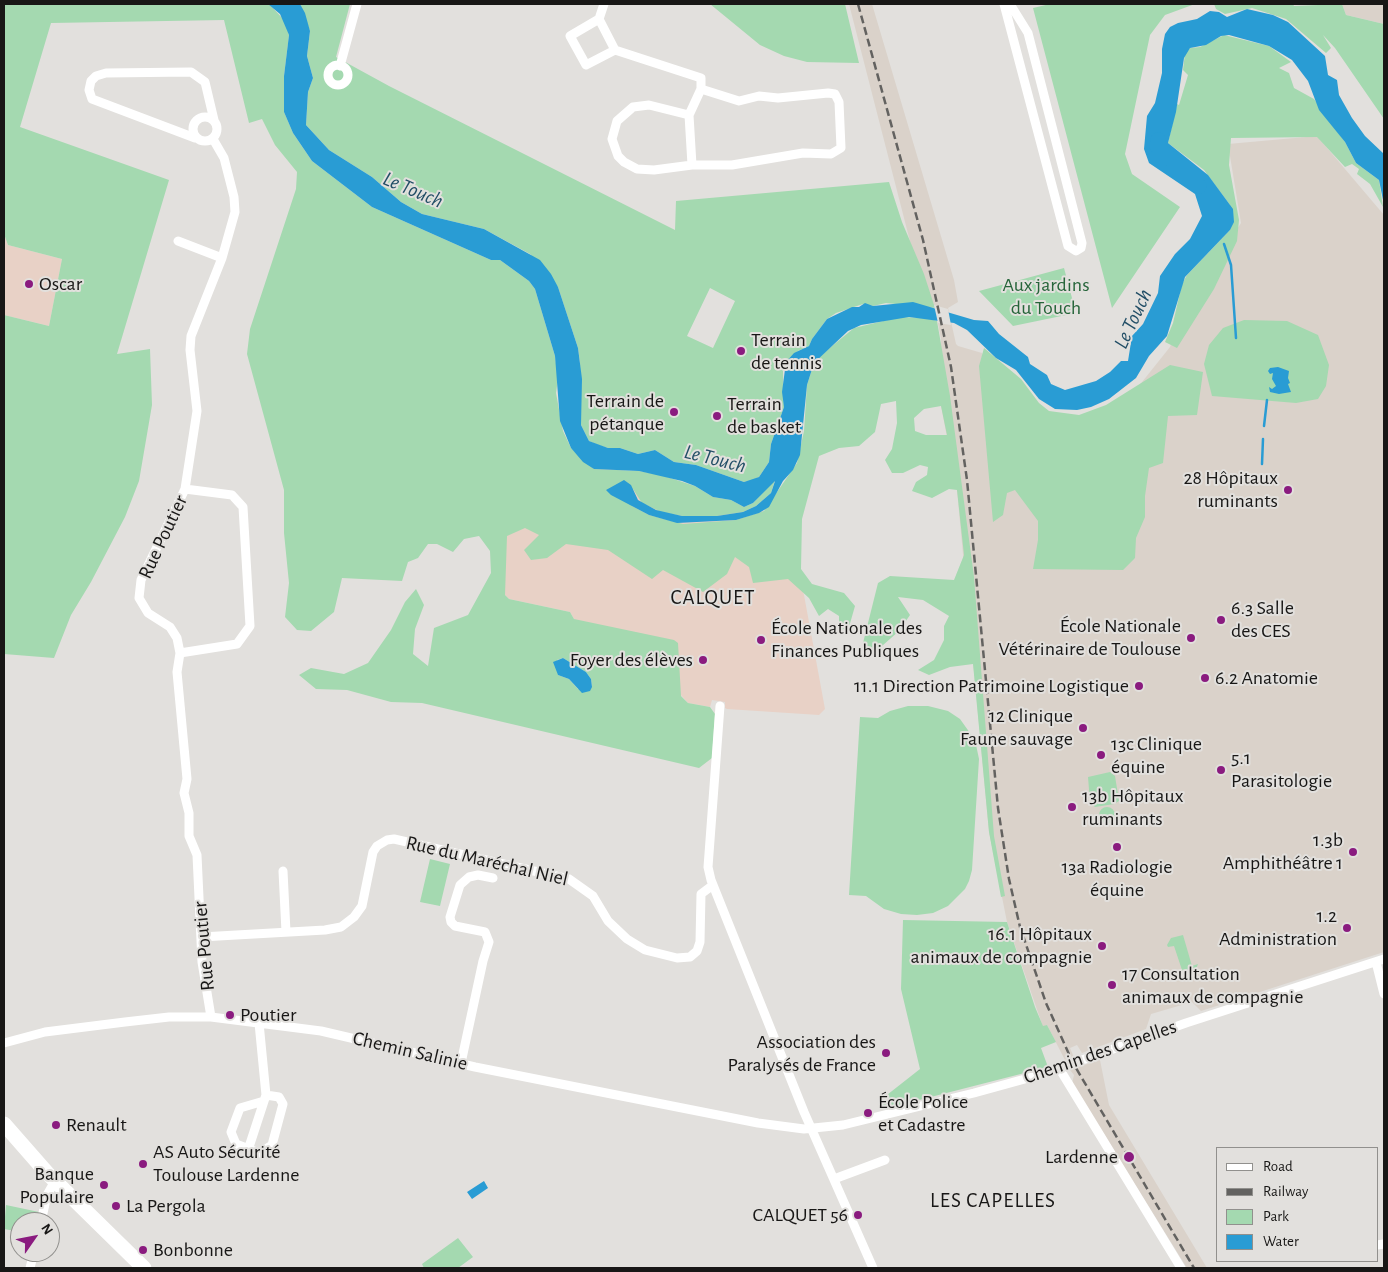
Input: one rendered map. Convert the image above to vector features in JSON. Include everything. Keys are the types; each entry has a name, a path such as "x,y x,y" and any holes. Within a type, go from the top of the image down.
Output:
{"main road":[{"path":"4,1124 55,1181 144,1268"}],"street":[{"path":"340,66 357,4"},
{"path":"604,4 599,20 570,36 586,65 615,50 699,75 702,81 701,89 689,115 692,165"},
{"path":"1004,4 1068,246 1076,251 1081,248 1082,243 1028,33 1010,4"},
{"path":"599,20 615,50"},
{"path":"191,72 205,82 214,120 218,126 217,133 213,139 207,142 92,99 89,90 91,81 96,76 106,73 191,72"},
{"path":"689,115 649,105 633,107 617,121 612,139 618,156 624,162 637,169 654,170 692,165 732,165 803,153 831,154 841,148 839,102 835,94 778,98 759,96 739,101 701,89"},
{"path":"1033,113 1048,110"},
{"path":"196,138 193,132 196,120 209,117 214,120"},
{"name":"Rue Poutier","path":"211,1018 201,937 197,855 189,836 189,813 184,793 187,779 177,672 180,653 177,638 170,627 148,613 139,598 141,580 185,489 197,411 190,350 191,336 222,258 235,212 234,197 224,158 213,139"},
{"path":"178,241 222,258"},
{"path":"180,653 236,644 250,626 244,506 232,495 185,489"},
{"path":"720,706 708,867 713,885 812,1129 873,1268"},
{"name":"Rue du Maréchal Niel","path":"201,937 341,927 354,917 362,906 373,852 377,846 387,840 394,839 570,879 594,896 608,920 627,939 645,950 677,958 690,957 699,947 701,894 713,885"},
{"path":"283,871 286,932"},
{"path":"461,1064 483,961 489,942 484,932 455,926 451,922 450,917 460,885 469,877 478,875 493,878"},
{"path":"1380,960 1384,994"},
{"name":"Chemin des Capelles","path":"812,1129 843,1125 974,1093 1059,1068 1186,1023 1380,960"},
{"name":"Chemin Salinie","path":"4,1043 45,1032 169,1017 211,1018 259,1023 321,1031 461,1064 758,1123 812,1129"},
{"path":"248,1150 265,1098 259,1023"},
{"path":"1059,1068 1181,1268"},
{"path":"279,1097 283,1104 272,1145 264,1152 248,1150 236,1144 230,1132 237,1112 243,1106 265,1098 279,1097"},
{"path":"834,1179 885,1160"},
{"path":"43,1212 47,1195 55,1181"}],"shaded area":[{"name":"École Nationale Vétérinaire de Toulouse","path":"849,4 872,4 954,280 958,302 948,308 956,344 982,353 1016,429 1118,412 1170,347 1181,317 1241,223 1228,144 1317,136 1384,215 1384,952 1201,1011 1192,1002 1151,1014 1146,1029 1082,1053 1077,1045 1070,1048 1078,1067 1100,1060 1109,1105 1207,1268 1187,1268 1072,1083 1074,1075 1070,1070 1074,1068 1069,1059 1065,1060 1047,1025 1043,1027 1007,922 989,832 957,490 938,390 941,339 935,308 913,253"},
{"path":"1342,4 1384,4 1384,24 1346,15"},
{"name":"Oscar","path":"4,234 8,245 62,259 49,326 4,315"},
{"path":"503,435 790,519 825,709 819,715 727,709 725,708 725,702 712,700 710,707 688,703 680,694 679,684 574,619 570,612 509,599 505,595"}],"green space":[{"path":"4,4 270,5 285,21 289,35 284,76 284,112 293,133 312,161 372,207 491,260 500,260 529,281 535,289 555,356 558,379 556,393 563,431 571,448 594,469 639,471 661,475 695,486 713,497 731,500 744,507 753,503 775,480 771,493 756,506 743,512 717,516 682,516 661,512 642,503 633,489 632,506 649,515 683,524 736,520 764,511 797,463 804,431 807,385 815,360 854,328 900,317 927,318 937,321 950,396 974,577 994,836 1005,896 1001,897 989,832 973,664 950,667 929,675 918,670 934,660 944,640 944,626 949,616 923,600 898,597 910,615 899,631 874,653 862,647 878,583 890,576 954,580 964,555 957,490 949,489 932,498 912,491 916,482 927,475 928,467 920,465 903,473 892,473 885,460 892,449 897,423 896,401 881,404 875,432 859,446 839,448 819,456 802,519 801,569 812,584 844,593 855,606 849,627 839,631 839,616 828,609 819,616 809,598 788,579 753,583 749,567 735,557 727,574 703,592 663,570 652,579 608,550 566,544 547,558 531,560 524,550 539,535 525,528 507,536 505,595 509,599 570,612 574,619 674,640 678,643 681,696 688,703 710,707 715,714 712,758 699,768 422,703 391,702 347,690 316,689 299,675 311,668 344,674 368,663 391,630 405,602 416,589 424,605 415,629 413,654 428,666 434,628 468,615 491,573 490,551 479,536 464,539 453,552 437,544 428,544 418,558 408,562 402,581 342,578 334,612 311,631 297,630 285,617 289,583 284,533 284,490 247,354 250,329 296,189 297,172 275,145 262,119 249,123 224,20 51,23 20,127 169,180 117,354 150,349 152,405 139,481 125,517 91,582 71,615 54,658 4,654 4,315 49,326 62,259 8,245 4,234","holes":["941,406 947,435 926,435 915,431 914,418 924,409","563,658 586,672 591,679 592,687 578,689 569,679 558,675 557,660"]},
{"path":"300,4 350,4 336,57 389,86 675,230 676,201 889,182 902,222 924,274 935,308 886,303 873,306 863,304 836,313 827,319 809,346 798,351 783,371 784,407 771,444 769,462 759,477 753,480 744,482 696,465 674,462 655,450 638,454 620,448 608,448 598,445 589,441 581,425 578,348 558,287 530,254 484,229 422,214 401,202 372,177 329,150 306,125 308,92 313,78 307,56 310,31","holes":["710,288 735,301 713,348 687,336"]},
{"path":"710,4 845,4 859,63 807,62 784,56 760,45"},
{"path":"1050,4 1195,4 1165,15 1150,35 1125,154 1132,174 1180,207 1112,308 1033,8"},
{"path":"1214,4 1293,4 1294,6 1342,4 1346,15 1384,24 1384,119 1335,48 1323,35 1331,48 1326,53 1286,19 1252,8 1225,14 1216,9"},
{"path":"1224,35 1269,46 1291,62 1279,68 1289,73 1294,88 1314,99 1345,142 1356,163 1379,180 1383,207 1370,184 1357,174 1359,169 1352,164 1345,167 1317,137 1231,138 1229,165 1239,220 1237,241 1214,289 1177,348 1165,342 1173,323 1182,284 1187,275 1230,230 1230,205 1204,170 1168,143 1177,104 1179,105 1188,75 1183,70 1185,53 1190,48 1200,47"},
{"name":"Aux jardins du Touch","path":"1064,268 1076,313 1013,326 979,291"},
{"path":"1244,320 1287,321 1318,335 1329,365 1326,386 1318,399 1296,403 1212,396 1204,364 1209,345 1223,328"},
{"path":"984,348 1021,379 1039,403 1049,411 1079,415 1106,405 1170,365 1203,372 1197,415 1168,416 1163,463 1149,468 1145,496 1145,517 1136,538 1135,558 1123,570 1033,569 1038,540 1038,521 1015,490 1007,493 1003,515 993,522 979,366"},
{"path":"908,706 928,706 948,711 960,719 975,740 979,759 972,870 969,881 965,889 948,906 933,913 917,915 901,914 884,909 866,896 849,895 860,717 878,718 890,711"},
{"path":"1110,772 1115,776 1119,801 1114,804 1095,807 1090,802 1088,777"},
{"path":"1104,807 1110,807 1115,812 1113,821 1104,823 1099,818 1099,812"},
{"path":"430,859 450,864 440,906 420,902"},
{"path":"903,920 1007,922 1035,1007 1043,1026 1047,1025 1056,1042 1041,1048 1048,1067 880,1110 878,1102 920,1069 901,989"},
{"path":"1183,935 1192,966 1198,964 1194,974 1181,979 1179,978 1184,976 1174,946 1168,947 1167,945 1171,938"},
{"path":"6,1205 39,1212 10,1212 10,1230 4,1229"},
{"path":"458,1238 473,1257 458,1268 424,1268 422,1264"}],"water":[{"path":"268,4 300,4 305,13 310,31 307,56 313,78 308,92 306,125 329,150 372,177 401,202 422,214 484,229 540,260 551,274 558,287 578,348 582,379 581,425 589,441 608,448 620,448 638,454 655,450 674,462 696,465 744,482 759,477 769,462 771,444 784,407 782,392 786,362 794,353 809,346 827,319 852,307 859,307 865,303 873,306 913,302 974,320 988,321 999,334 1028,357 1030,364 1047,375 1051,384 1065,390 1096,381 1110,372 1121,361 1128,361 1132,336 1143,324 1158,293 1160,276 1175,254 1190,239 1202,216 1195,194 1149,163 1144,149 1147,116 1155,103 1162,73 1162,49 1165,34 1170,27 1178,23 1197,19 1210,11 1219,12 1227,17 1247,9 1273,15 1288,22 1325,56 1328,75 1337,80 1339,95 1352,118 1365,136 1384,154 1384,205 1379,180 1356,163 1345,142 1319,110 1308,81 1292,60 1269,46 1229,35 1221,36 1206,45 1190,48 1184,58 1176,112 1168,143 1208,175 1233,209 1234,222 1230,230 1185,277 1167,336 1149,356 1136,378 1109,399 1091,407 1077,410 1055,409 1039,399 1016,370 996,358 967,330 954,323 909,317 861,325 848,331 814,363 807,385 800,455 793,470 783,481 769,507 759,513 736,520 677,523 649,515 611,495 606,490 624,480 631,485 638,500 656,510 682,516 717,516 743,512 756,506 771,493 775,481 753,503 744,507 731,500 713,497 695,486 682,481 639,471 594,469 583,462 571,448 560,421 555,356 535,289 529,281 500,260 491,260 372,207 312,161 293,133 284,112 284,76 289,35 280,14","holes":["1169,154 1178,157 1188,168 1188,172 1184,174 1174,170 1167,164"]},
{"path":"1278,367 1289,371 1288,378 1290,383 1288,384 1291,392 1279,394 1270,392 1269,387 1272,389 1276,386 1272,379 1273,373 1270,374 1268,371 1270,368"},
{"path":"563,658 586,672 591,679 592,687 590,691 582,693 569,679 558,675 553,662"},
{"path":"484,1181 488,1188 472,1199 467,1192"}],"pier":[{"path":"934,305 948,309 951,325 938,323"}],"waterway":[{"name":"Le Touch","path":"1158,140 1157,146 1199,186"},
{"path":"1224,244 1231,265 1236,338"},
{"path":"1264,426 1267,400"},
{"path":"1262,464 1263,439"}],"railway":[{"path":"858,4 923,240 951,367 967,480 998,808 1009,879 1020,927 1046,1003 1073,1063 1194,1268"}],"place":[{"name":"Oscar","path":"29,284"},
{"name":"Terrain de tennis","path":"741,351"},
{"name":"Terrain de pétanque","path":"674,412"},
{"name":"Terrain de basket","path":"717,416"},
{"name":"28 Hôpitaux ruminants","path":"1288,490"},
{"name":"6.3 Salle des CES","path":"1221,620"},
{"name":"École Nationale Vétérinaire de Toulouse","path":"1191,638"},
{"name":"École Nationale des Finances Publiques","path":"761,640"},
{"name":"Foyer des élèves","path":"703,660"},
{"name":"6.2 Anatomie","path":"1205,678"},
{"name":"11.1 Direction Patrimoine Logistique","path":"1139,686"},
{"name":"12 Clinique Faune sauvage","path":"1083,728"},
{"name":"13c Clinique équine","path":"1101,755"},
{"name":"5.1 Parasitologie","path":"1221,770"},
{"name":"13b Hôpitaux ruminants","path":"1072,807"},
{"name":"13a Radiologie équine","path":"1117,847"},
{"name":"1.3b Amphithéâtre 1","path":"1353,852"},
{"name":"1.2 Administration","path":"1347,928"},
{"name":"16.1 Hôpitaux animaux de compagnie","path":"1102,946"},
{"name":"17 Consultation animaux de compagnie","path":"1112,985"},
{"name":"Poutier","path":"230,1015"},
{"name":"Association des Paralysés de France","path":"886,1053"},
{"name":"École Police et Cadastre","path":"868,1113"},
{"name":"Renault","path":"56,1125"},
{"name":"Lardenne","path":"1129,1157"},
{"name":"AS Auto Sécurité Toulouse Lardenne","path":"143,1164"},
{"name":"Banque Populaire","path":"104,1185"},
{"name":"La Pergola","path":"116,1206"},
{"name":"CALQUET 56","path":"858,1215"},
{"name":"Bonbonne","path":"143,1250"}],"district":[{"name":"CALQUET","path":"713,598"},
{"name":"LES CAPELLES","path":"993,1201"}]}
